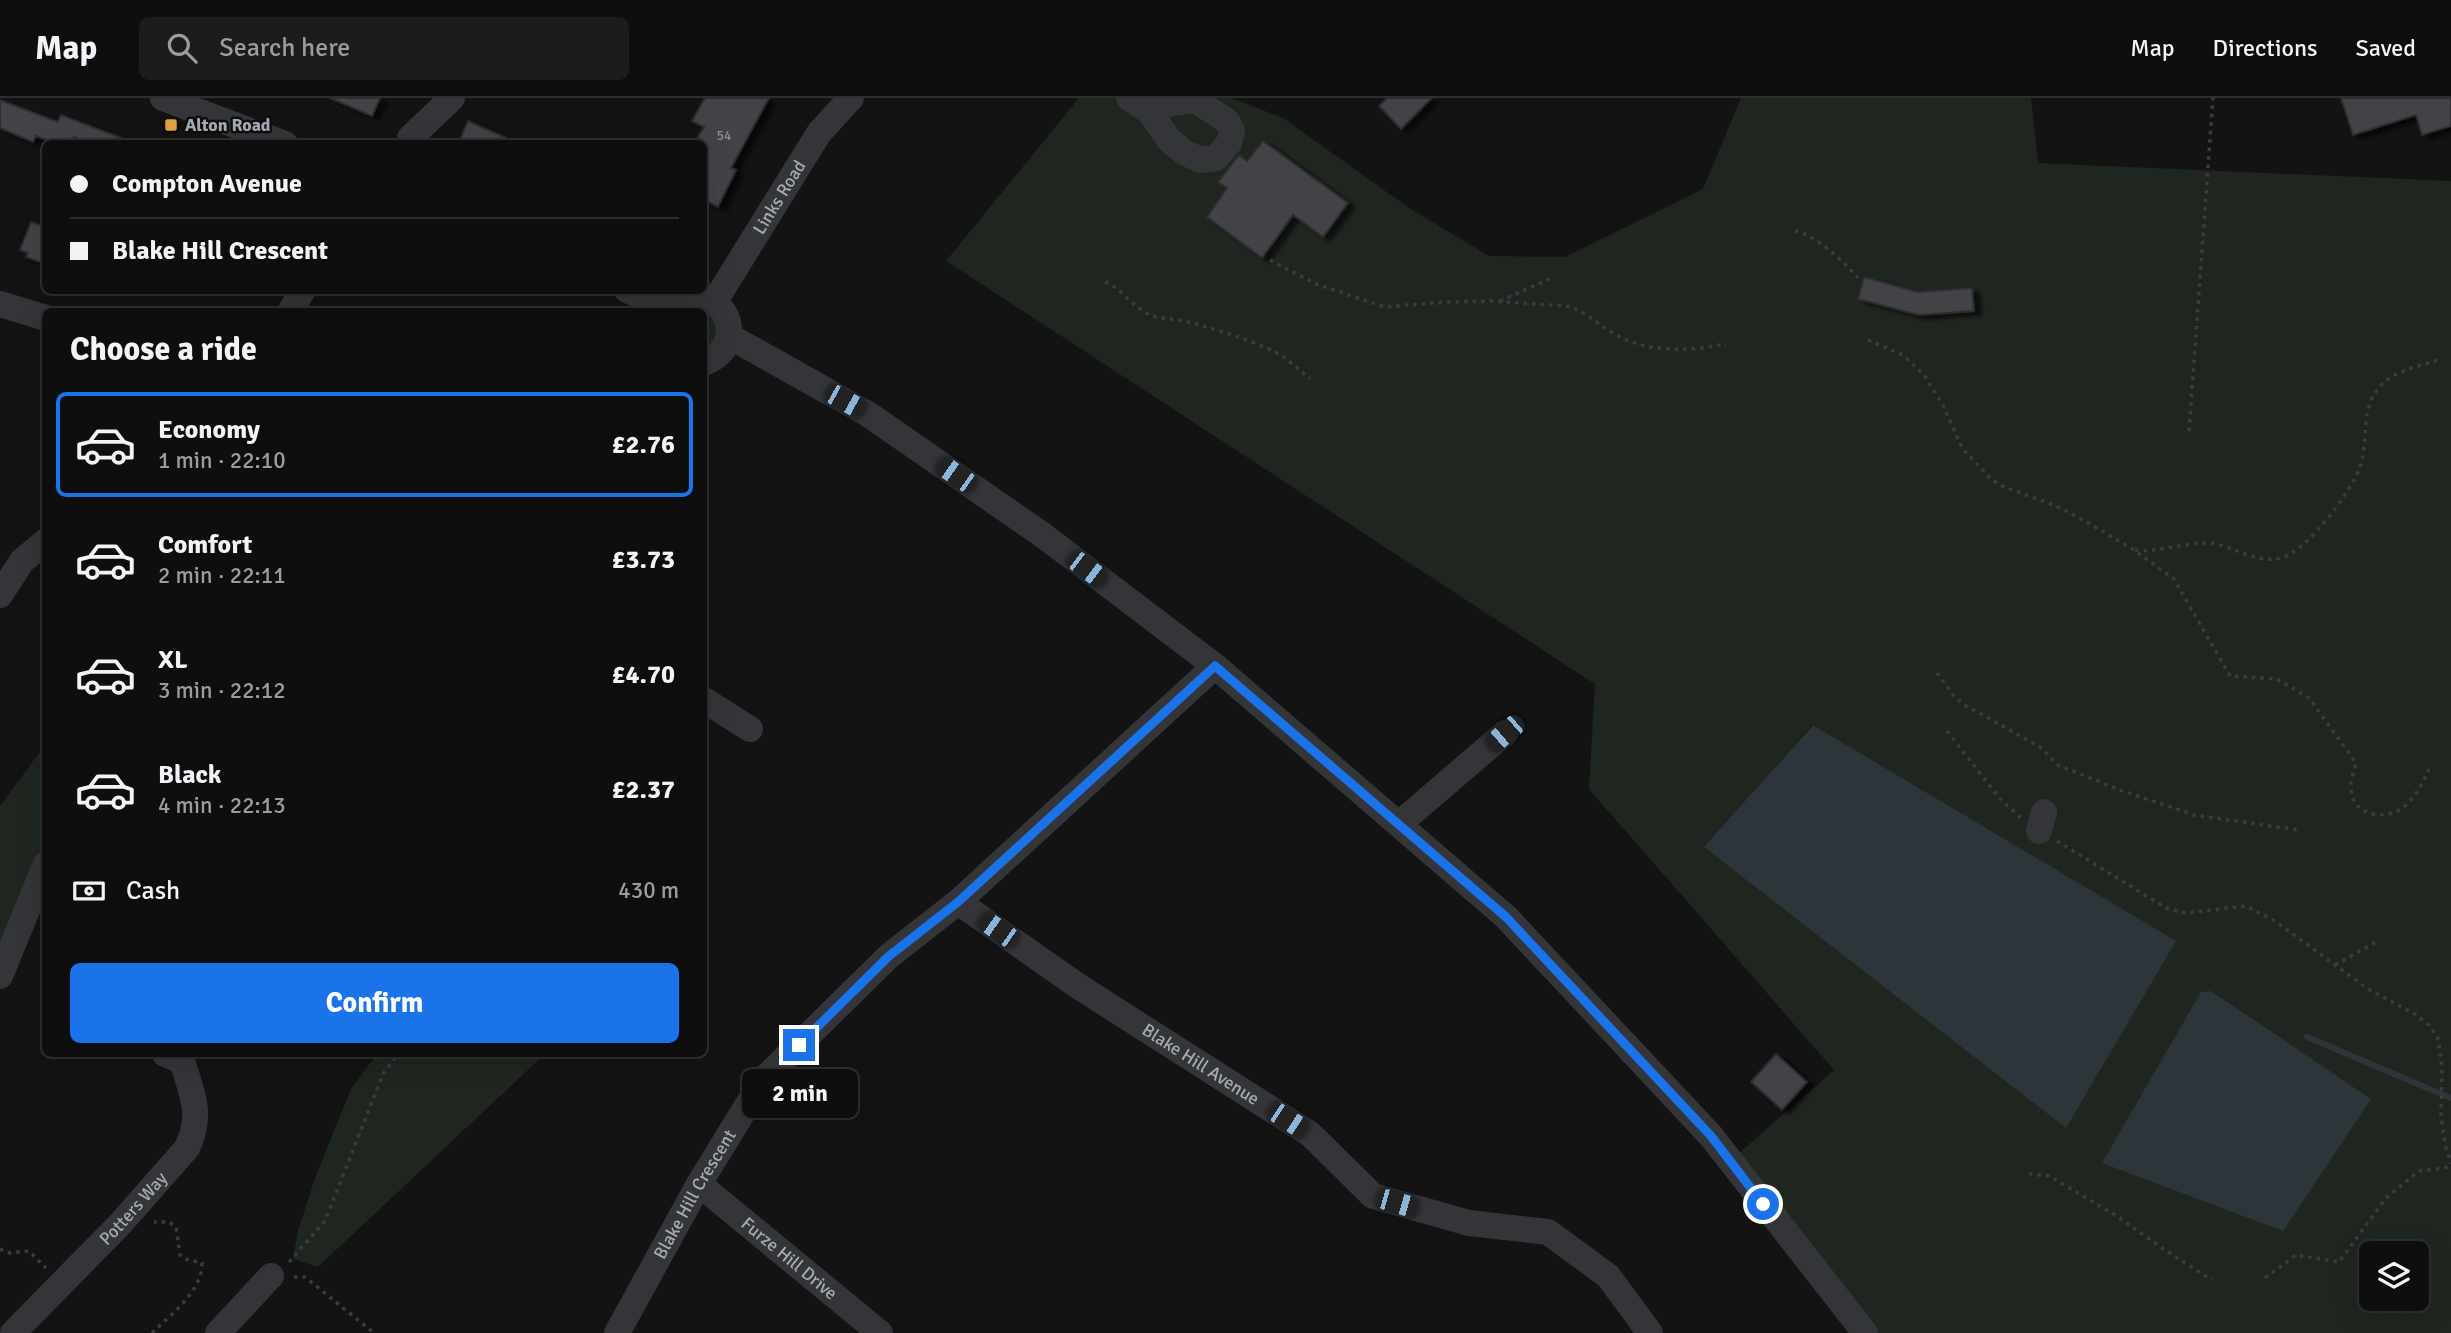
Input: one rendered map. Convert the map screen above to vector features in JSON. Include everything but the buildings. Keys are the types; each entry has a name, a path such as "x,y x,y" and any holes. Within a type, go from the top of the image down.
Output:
{"street":[{"path":"163,98 274,140"},
{"path":"410,138 452,98"},
{"name":"Links Road","path":"715,301 819,134 851,98"},
{"path":"634,294 660,308"},
{"path":"666,308 683,295 695,294 706,296 723,309 728,320 729,336 716,357 707,362"},
{"path":"0,304 42,317"},
{"path":"729,336 868,414 1044,536 1215,666 1506,917 1711,1136 1865,1333"},
{"path":"0,595 22,561 42,544"},
{"name":"Blake Hill Crescent","path":"617,1333 699,1184 762,1081 889,956 958,902 1215,666"},
{"path":"707,701 750,729"},
{"path":"1399,824 1505,733"},
{"path":"0,976 35,924 42,886"},
{"name":"Blake Hill Avenue","path":"958,902 1078,986 1310,1134 1373,1196 1469,1223 1548,1232 1608,1276 1650,1333"},
{"name":"Potters Way","path":"13,1333 121,1223 187,1147 194,1134 195,1104 181,1057"},
{"name":"Furze Hill Drive","path":"699,1184 880,1333"},
{"path":"218,1333 271,1276"}],"path":[{"path":"2189,430 2213,98"},
{"path":"1795,231 1802,232 1843,260 1858,278"},
{"path":"1270,260 1317,284 1385,307 1445,302 1499,302 1577,308 1626,341 1683,351 1726,344"},
{"path":"1499,302 1554,277"},
{"path":"1105,282 1113,285 1125,298 1148,314 1179,320 1242,339 1283,357 1310,379"},
{"path":"1868,340 1903,355 1924,375 1943,405 1962,448 1990,478 2015,492 2056,506 2134,550 2174,579 2230,676 2277,679 2309,698 2356,763 2350,788 2353,800 2361,810 2381,816 2404,807 2419,789 2429,769"},
{"path":"2134,550 2207,543 2221,545 2252,557 2276,559 2287,556 2315,532 2338,505 2353,481 2364,452 2366,413 2376,391 2392,376 2438,360"},
{"path":"1937,673 1963,704 2039,747 2058,765 2073,772 2194,815 2298,830"},
{"path":"1947,732 2008,807 2042,821 2166,908 2185,913 2246,906 2275,921 2368,989 2415,1014 2429,1025 2438,1038 2442,1085 2441,1116 2451,1166 2419,1171 2386,1198 2339,1262 2296,1255 2265,1278"},
{"path":"2335,965 2378,941"},
{"path":"271,1276 293,1259 324,1221 383,1074 395,1057"},
{"path":"2029,1174 2049,1176 2115,1215 2212,1280"},
{"path":"121,1223 169,1223 178,1232 177,1251 180,1255 202,1264 198,1284 152,1333"},
{"path":"0,1249 10,1253 29,1251 62,1283"},
{"path":"271,1276 304,1277 374,1333"}],"shaded area":[{"path":"1079,98 1232,98 1283,118 1409,208 1489,256 1565,257 1703,189 1741,98 2031,98 2038,163 2451,181 2451,1333 1865,1333 1730,1161 1834,1070 1589,789 1595,684 946,261","holes":["1813,725 2175,941 1705,848"]},
{"path":"683,295 706,308 668,308"},
{"path":"707,308 728,320 707,358"},
{"path":"1813,725 2176,941 2066,1128 1704,847"},
{"path":"42,749 42,871 0,976 0,806"},
{"path":"2211,991 2371,1099 2283,1231 2102,1163 2201,992"},
{"path":"375,1057 542,1057 318,1267 293,1259 298,1231 315,1178 351,1089"}],"waterway":[{"path":"2307,1037 2451,1098"}],"place":[{"name":"Alton Road","path":"171,125"}],"route":[{"path":"799,1045 889,956 958,902 1215,666 1506,917 1711,1136 1763,1204"}]}
